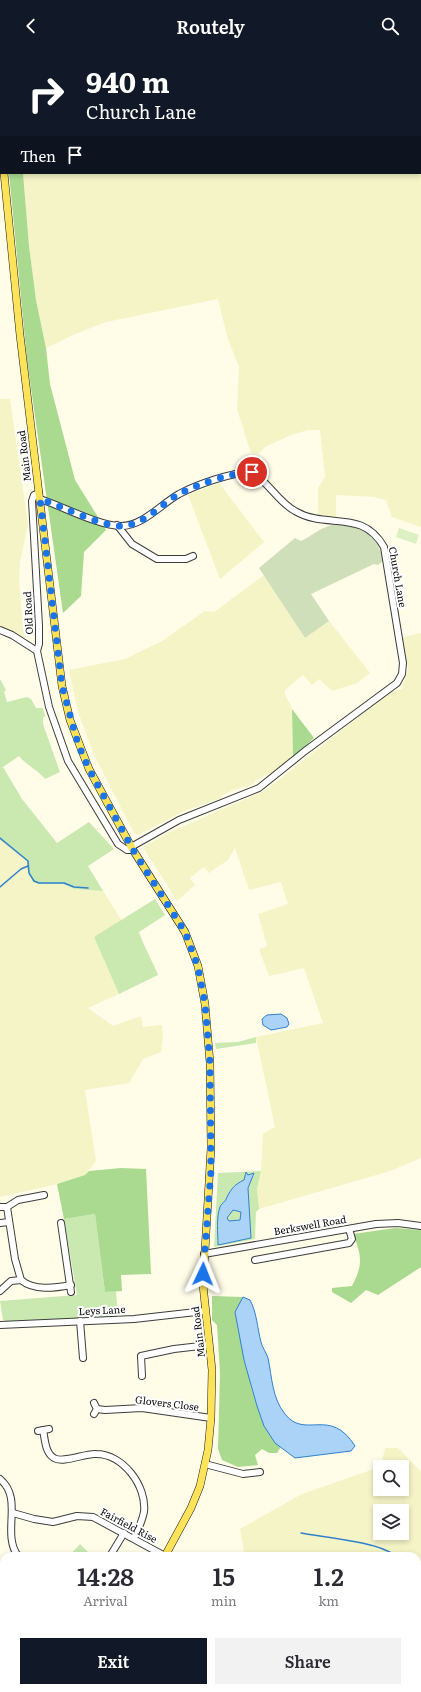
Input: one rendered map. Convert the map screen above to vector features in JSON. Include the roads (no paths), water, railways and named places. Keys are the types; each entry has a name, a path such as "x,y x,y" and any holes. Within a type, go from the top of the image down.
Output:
{"main road":[{"path":"0,120 0,130"},
{"name":"Main Road","path":"4,174 20,335 59,664 70,720 89,769 132,848 185,932 198,966 210,1046 211,1148 203,1285 212,1370 211,1418 206,1464 191,1508 167,1552"}],"street":[{"name":"Church Lane","path":"39,496 107,523 117,525 130,524 141,520 180,494 196,486 240,473 252,472 293,511 306,517 359,523 369,528 378,536 384,547 403,667 402,674 397,683 305,751 259,788 179,820 132,848"},
{"name":"Old Road","path":"39,496 34,496 32,501 39,626 39,644 37,651 49,707 68,761 118,844 127,850 132,848"},
{"path":"117,525 132,544 157,559 186,559 193,556"},
{"path":"0,630 12,635 37,651"},
{"path":"0,1207 7,1207 18,1200 44,1195"},
{"path":"7,1207 15,1259 22,1280 27,1285 34,1287 71,1285"},
{"path":"0,1223 9,1222"},
{"name":"Berkswell Road","path":"204,1254 388,1223 421,1226"},
{"path":"62,1224 71,1292"},
{"path":"255,1260 350,1243 352,1239 349,1229"},
{"path":"0,1291 11,1281 22,1280"},
{"name":"Leys Lane","path":"0,1325 134,1318 205,1311"},
{"path":"80,1321 83,1358"},
{"path":"142,1376 141,1356 174,1349 209,1345"},
{"name":"Glovers Close","path":"95,1408 105,1410 142,1408 211,1418"},
{"path":"44,1430 48,1451 56,1460 86,1454 104,1454 120,1462 129,1471 137,1482 144,1503 141,1524 134,1538"},
{"path":"206,1464 243,1474 260,1472"},
{"path":"0,1479 7,1486 9,1493 13,1513 10,1540 16,1552"},
{"name":"Fairfield Rise","path":"13,1513 34,1519 53,1522 77,1516 93,1517 158,1552"},
{"path":"112,1552 124,1533"}],"water":[{"path":"281,1014 287,1018 289,1024 287,1027 271,1030 263,1025 262,1019 267,1015"},
{"path":"246,1172 248,1175 254,1173 248,1188 251,1238 218,1245 218,1221 221,1206 234,1187 244,1180","holes":["233,1210 241,1212 240,1220 229,1221 227,1218"]},
{"path":"243,1297 250,1300 256,1315 262,1344 268,1358 277,1401 285,1414 293,1421 301,1424 327,1425 336,1428 346,1434 355,1446 351,1451 295,1458 275,1443 264,1426 244,1360 235,1312"}],"waterway":[{"path":"0,838 28,861 29,873 34,881 39,883 64,883 74,887 88,888"},
{"path":"0,887 21,869 28,866"},
{"path":"301,1533 365,1544 389,1552"}]}
